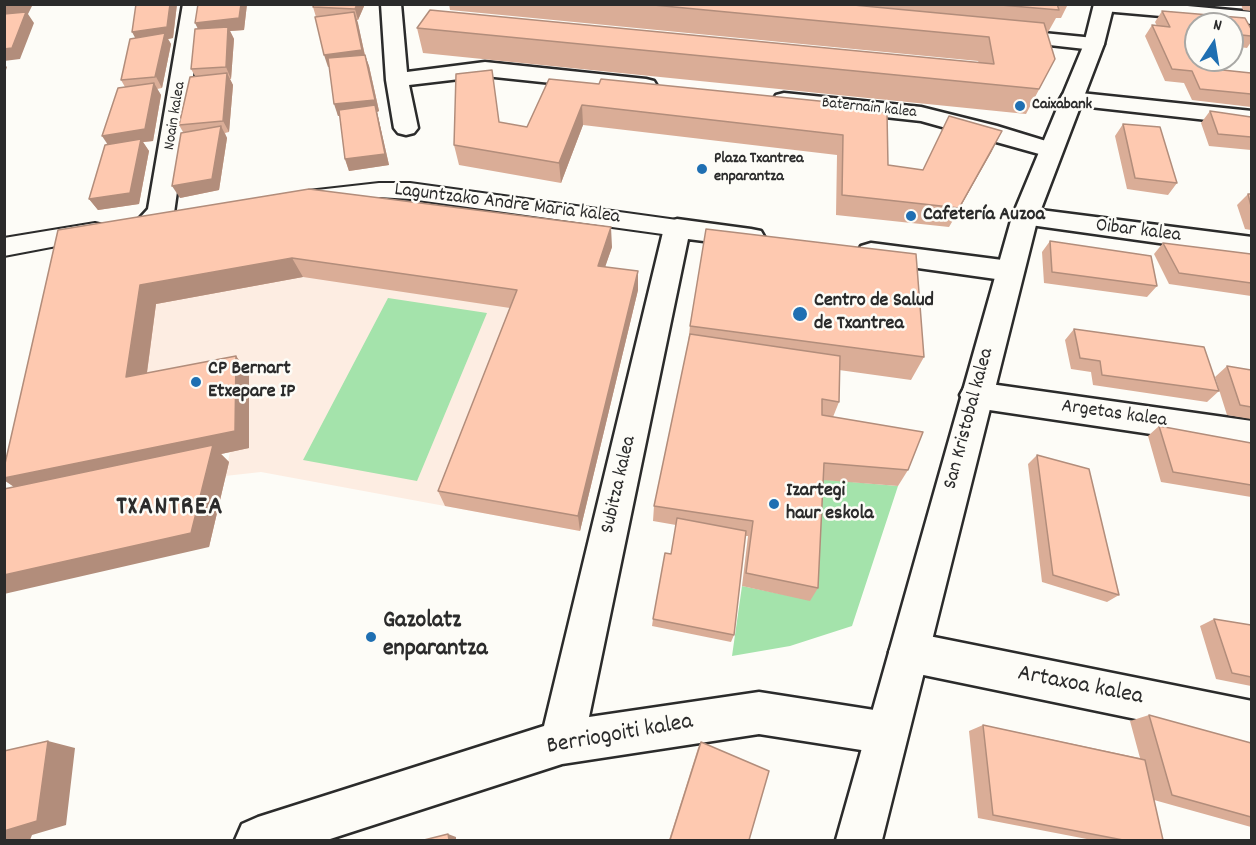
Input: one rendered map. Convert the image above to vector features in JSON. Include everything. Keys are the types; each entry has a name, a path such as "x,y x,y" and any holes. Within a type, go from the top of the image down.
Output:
{"street":[{"name":"Noain kalea","path":"131,225 161,213 193,4"},
{"path":"391,4 397,80 406,128"},
{"path":"1104,5 1251,18"},
{"name":"San Kristobal kalea","path":"858,840 1025,217 1094,44 1104,5"},
{"path":"980,33 1094,44"},
{"path":"397,80 485,69 673,89"},
{"name":"Baternain kalea","path":"767,98 921,114 989,131 1050,150"},
{"path":"1071,99 1251,118"},
{"name":"Laguntzako Andre Maria kalea","path":"287,202 379,190 410,191 781,242"},
{"path":"4,247 184,217"},
{"name":"Oibar kalea","path":"1025,217 1251,247"},
{"name":"Subitza kalea","path":"562,742 677,228"},
{"path":"850,250 1010,271"},
{"name":"Argetas kalea","path":"976,395 1251,435"},
{"name":"Artaxoa kalea","path":"909,652 1251,722"},
{"name":"Berriogoiti kalea","path":"258,840 562,742 759,713 887,733"}],"shaded area":[{"name":"CP Bernart Etxepare IP","path":"318,209 612,247 599,285 580,531 261,472 225,476 230,452 26,495 75,249"}],"green space":[{"path":"388,298 487,313 417,481 303,460"},
{"path":"817,479 898,486 852,626 790,646 732,656 742,586 810,600"}],"building":[{"path":"136,4 170,4 167,27 132,32"},
{"path":"198,4 241,4 239,18 195,23"},
{"path":"314,4 357,4 355,9 313,7"},
{"path":"643,4 843,4 1044,23 1055,59 1039,89 417,28 430,10 994,64 989,37"},
{"path":"989,4 1057,4 1059,10"},
{"path":"1162,11 1184,13 1184,70 1172,69 1152,25 1170,27"},
{"path":"26,12 12,48 4,49 4,14"},
{"path":"354,12 362,50 324,55 315,17"},
{"path":"1244,18 1251,29 1251,36 1244,35"},
{"path":"228,27 226,67 191,69 195,29"},
{"path":"165,33 155,77 121,80 130,39"},
{"path":"365,55 375,100 334,104 328,58"},
{"path":"492,70 499,122 527,127 549,79 599,84 601,79 829,102 829,107 887,113 888,165 923,170 949,116 1002,131 959,208 842,195 843,135 582,105 559,163 454,145 456,74"},
{"path":"1192,72 1251,73 1251,94 1200,89"},
{"path":"227,73 223,121 179,125 190,77"},
{"path":"154,83 145,129 102,136 118,88"},
{"path":"375,105 385,154 345,159 339,110"},
{"path":"1210,111 1251,117 1251,137 1218,134"},
{"path":"1123,124 1160,127 1177,183 1135,178"},
{"path":"221,126 212,179 172,186 181,133"},
{"path":"141,139 130,193 89,199 105,145"},
{"name":"CP Bernart Etxepare IP","path":"309,189 611,227 598,266 638,271 578,516 438,491 517,290 292,258 140,285 126,377 236,356 235,431 4,478 4,468 58,230"},
{"name":"Centro de Salud de Txantrea","path":"706,229 916,254 924,357 690,326"},
{"path":"1050,241 1151,256 1157,286 1052,272"},
{"path":"1163,243 1251,254 1251,283 1179,273"},
{"path":"1074,329 1204,347 1219,391 1102,375 1100,361 1080,358"},
{"name":"Izartegi haur eskola","path":"690,334 840,356 839,402 822,399 822,415 923,432 908,470 824,463 818,588 746,573 753,521 654,506"},
{"path":"1227,366 1251,370 1251,407 1240,405"},
{"path":"1159,426 1251,443 1251,485 1173,472"},
{"path":"213,445 191,533 4,575 4,489"},
{"path":"1037,455 1089,469 1119,595 1053,575"},
{"path":"677,518 746,531 734,635 653,619 665,553 671,554"},
{"path":"1214,619 1251,625 1251,677 1232,673"},
{"path":"1149,715 1251,743 1251,817 1172,795"},
{"path":"983,725 1145,760 1163,840 1123,840 993,815"},
{"path":"48,741 37,821 4,831 4,751"},
{"path":"701,742 769,771 749,840 670,840"},
{"path":"448,834 449,840 424,840"}],"place":[{"name":"Caixabank","path":"1020,106"},
{"name":"Plaza Txantrea enparantza","path":"702,169"},
{"name":"Cafetería Auzoa","path":"911,216"},
{"name":"Centro de Salud de Txantrea","path":"800,314"},
{"name":"CP Bernart Etxepare IP","path":"196,382"},
{"name":"Izartegi haur eskola","path":"774,504"},
{"name":"Gazolatz enparantza","path":"371,637"}],"district":[{"name":"TXANTREA","path":"170,509"}]}
